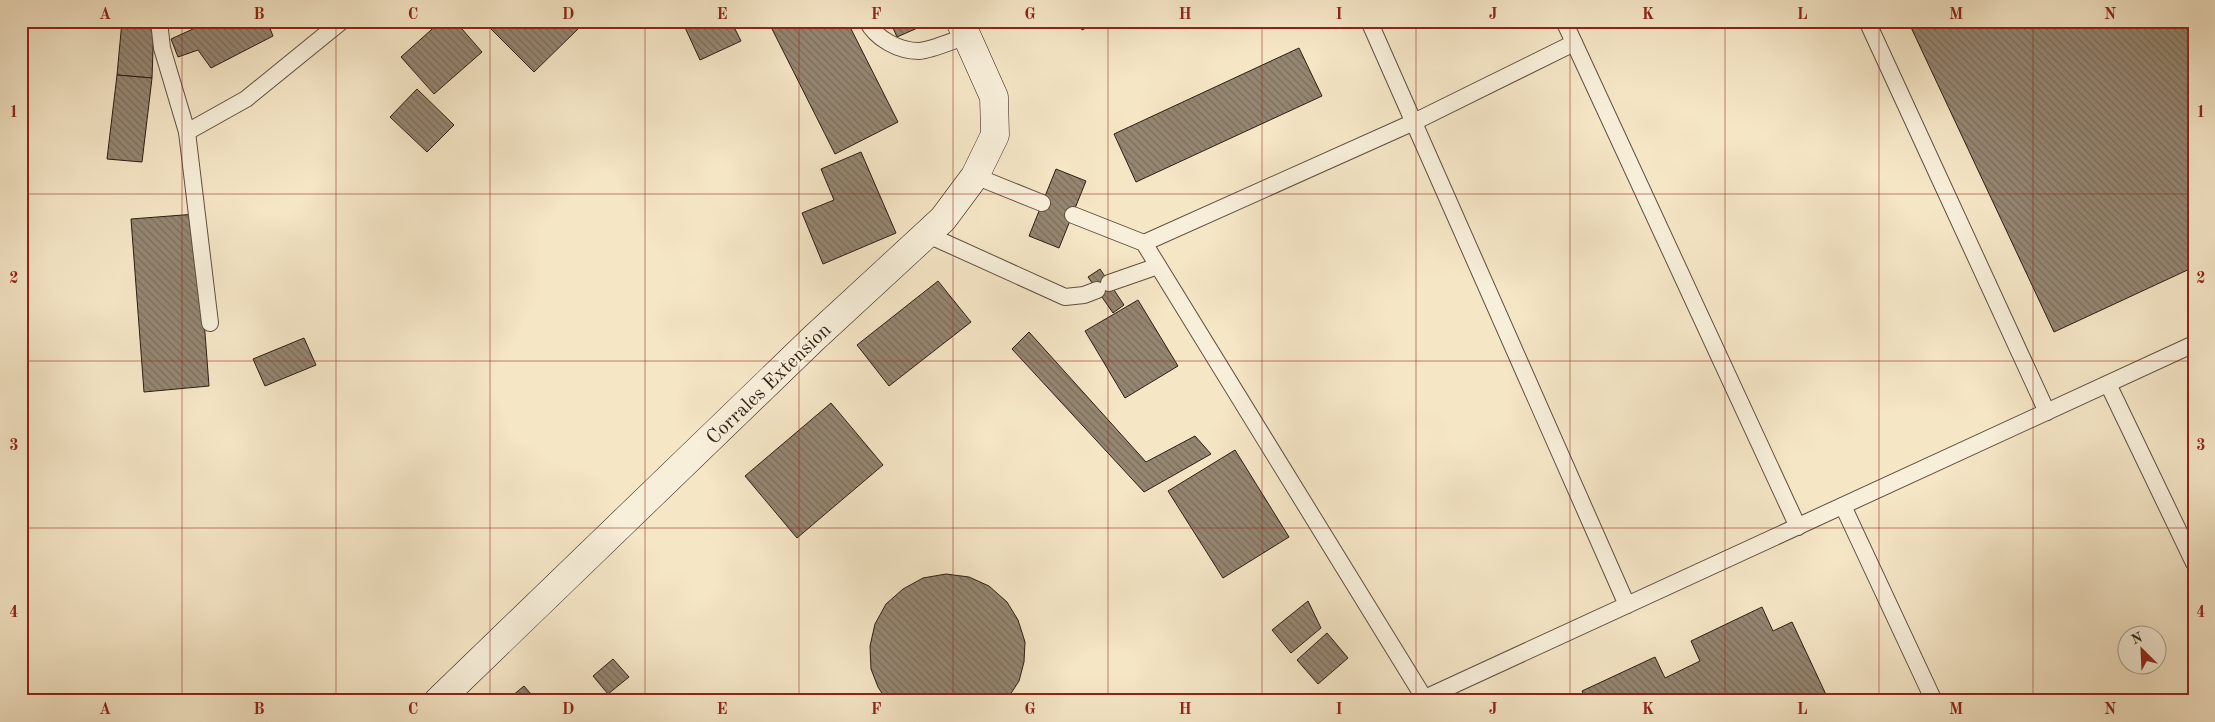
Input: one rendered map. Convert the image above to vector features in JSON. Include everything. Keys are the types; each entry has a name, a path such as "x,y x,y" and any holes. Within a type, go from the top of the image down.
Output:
{"main road":[{"name":"Corrales Extension","path":"438,701 813,339 943,219 975,176 995,135 994,97 964,29"}],"lane":[{"path":"158,21 162,48 187,132 210,323"},
{"path":"187,132 246,99 342,21"},
{"path":"867,21 870,27 889,45 919,51 964,29"},
{"path":"1368,21 1627,605"},
{"path":"1564,21 1798,526"},
{"path":"1868,21 2046,412"},
{"path":"1144,243 1414,122 1574,43"},
{"path":"975,176 1042,203"},
{"path":"1073,215 1144,243 1426,700 1627,605 2194,344"},
{"path":"926,234 1065,297 1084,295 1158,266"},
{"path":"2108,384 2194,563"},
{"path":"1843,506 1934,701"}],"building":[{"path":"122,21 154,21 152,78 117,75"},
{"path":"190,21 267,21 273,36 211,68 198,50 178,57 171,39 193,29"},
{"path":"441,21 455,21 482,52 434,94 401,57"},
{"path":"483,21 570,21 578,29 534,72"},
{"path":"682,21 731,21 741,41 700,60"},
{"path":"768,21 847,21 898,122 835,154"},
{"path":"890,21 920,21 922,26 897,37"},
{"path":"1078,21 1101,21 1082,30"},
{"path":"1908,21 2183,21 2194,44 2194,267 2054,332"},
{"path":"1299,48 1322,96 1136,182 1114,134"},
{"path":"117,75 152,78 142,162 107,159"},
{"path":"417,89 454,125 427,152 390,117"},
{"path":"861,152 896,233 823,264 802,213 834,200 821,169"},
{"path":"1056,169 1086,181 1059,248 1029,236"},
{"path":"196,214 209,386 144,392 131,219"},
{"path":"1100,269 1124,305 1113,313 1088,277"},
{"path":"938,281 971,322 889,386 857,345"},
{"path":"1138,300 1178,366 1125,398 1085,331"},
{"path":"1029,332 1146,462 1195,436 1211,454 1144,492 1012,349"},
{"path":"304,338 316,365 265,386 253,359"},
{"path":"831,403 883,465 797,538 745,476"},
{"path":"1235,450 1289,537 1223,578 1168,491"},
{"path":"946,574 969,577 989,586 1007,602 1018,620 1025,642 1024,662 1019,681 1006,701 887,701 878,687 871,669 870,646 875,624 886,604 903,589 923,578"},
{"path":"1308,601 1321,628 1291,653 1272,630"},
{"path":"1762,607 1773,631 1792,622 1829,701 1587,701 1582,691 1655,657 1665,678 1700,661 1691,641"},
{"path":"1327,633 1348,658 1318,684 1297,660"},
{"path":"613,659 629,677 608,694 593,676"},
{"path":"524,686 537,701 506,701"}]}
